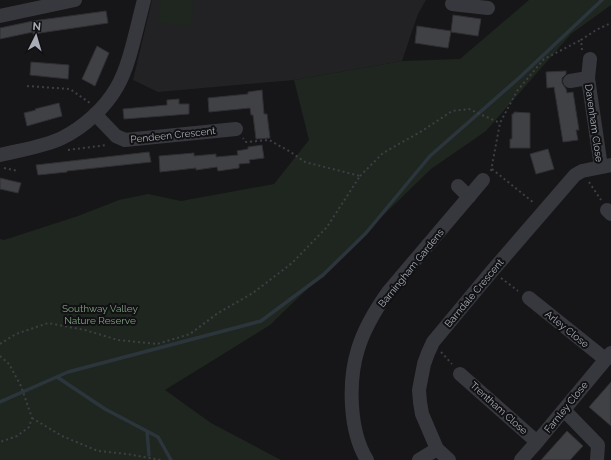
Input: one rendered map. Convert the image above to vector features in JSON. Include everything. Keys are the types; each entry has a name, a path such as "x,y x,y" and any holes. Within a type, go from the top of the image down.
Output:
{"street":[{"path":"0,16 75,0"},
{"path":"0,155 46,144 59,139 78,128 97,112 117,87 123,75 144,0"},
{"path":"452,4 474,3 488,8"},
{"name":"Davenham Close","path":"590,59 588,78 606,166"},
{"name":"Davenham Close","path":"570,81 588,78"},
{"name":"Pendeen Crescent","path":"97,112 116,136 125,140 236,129"},
{"path":"582,171 606,166"},
{"name":"Barndale Crescent","path":"449,460 437,449 422,414 420,402 419,390 424,364 433,342 544,211 575,176 582,171"},
{"name":"Barningham Gardens","path":"367,460 356,434 353,416 352,392 353,372 358,349 364,333 380,303 487,174"},
{"path":"458,186 469,197"},
{"name":"Arley Close","path":"529,298 608,356"},
{"name":"Farnley Close","path":"521,460 538,442 608,356"},
{"name":"Trentham Close","path":"460,374 538,442"},
{"path":"564,410 598,446 597,460"},
{"path":"419,460 437,449"}],"path":[{"path":"544,211 487,174 500,123 517,91 544,59 611,23"},
{"path":"581,40 584,59 590,59"},
{"path":"27,86 70,89 97,112"},
{"path":"0,344 16,334 48,323 85,330 118,340 157,344 190,334 218,313 253,293 292,263 327,227 360,176 384,153 422,131 452,111 469,110 500,123"},
{"path":"236,129 246,142 269,140 305,162 360,176"},
{"path":"59,139 65,150 113,145"},
{"path":"0,167 18,172"},
{"path":"582,171 609,212"},
{"path":"492,271 529,298"},
{"path":"440,351 460,374"},
{"path":"0,356 9,364 16,376 32,418 29,427 23,432 17,436 0,442"},
{"path":"32,418 62,436 98,451 161,460"}],"shaded area":[{"path":"152,0 426,0 418,14 402,61 294,80 158,92 133,80"}],"green space":[{"path":"161,0 194,0 191,26 158,22"},
{"name":"Southway Valley Nature Reserve","path":"529,0 611,0 611,5 571,34 486,131 431,169 270,325 165,390 211,423 281,460 0,460 0,239 4,240 78,216 119,200 148,194 181,201 274,184 309,140 294,80 402,61 460,59"}],"building":[{"path":"106,11 108,23 33,34 33,32 0,39 0,28 33,21"},
{"path":"453,15 481,19 478,36 451,32"},
{"path":"417,26 451,31 448,48 415,43"},
{"path":"97,46 109,53 95,86 82,79"},
{"path":"31,62 69,65 68,79 30,75"},
{"path":"566,71 566,74 562,78 562,83 567,93 573,92 579,130 576,130 578,140 563,142 554,87 547,88 546,72"},
{"path":"262,90 264,114 267,114 270,138 256,139 253,115 251,115 250,108 209,112 208,98 248,94 248,92"},
{"path":"179,99 179,104 189,104 189,114 124,119 123,109 167,105 167,100"},
{"path":"59,103 62,116 27,126 24,113"},
{"path":"514,112 530,113 530,148 510,148 510,139 512,139 512,114 514,114"},
{"path":"262,145 264,158 249,160 250,163 239,164 239,168 218,171 217,167 196,170 196,168 160,172 159,156 194,153 194,156 216,154 216,157 238,155 237,151 248,149 248,147"},
{"path":"548,149 554,169 536,174 530,154"},
{"path":"149,152 151,162 67,172 38,175 36,165"},
{"path":"0,178 21,183 18,193 0,189"},
{"path":"611,382 611,426 589,407"},
{"path":"567,431 583,446 570,460 541,460"}],"waterway":[{"path":"0,402 68,372 261,321 323,275 366,233 430,156 519,78 602,0"},
{"path":"57,377 105,409 158,437 171,460"},
{"path":"147,431 149,455"}]}
